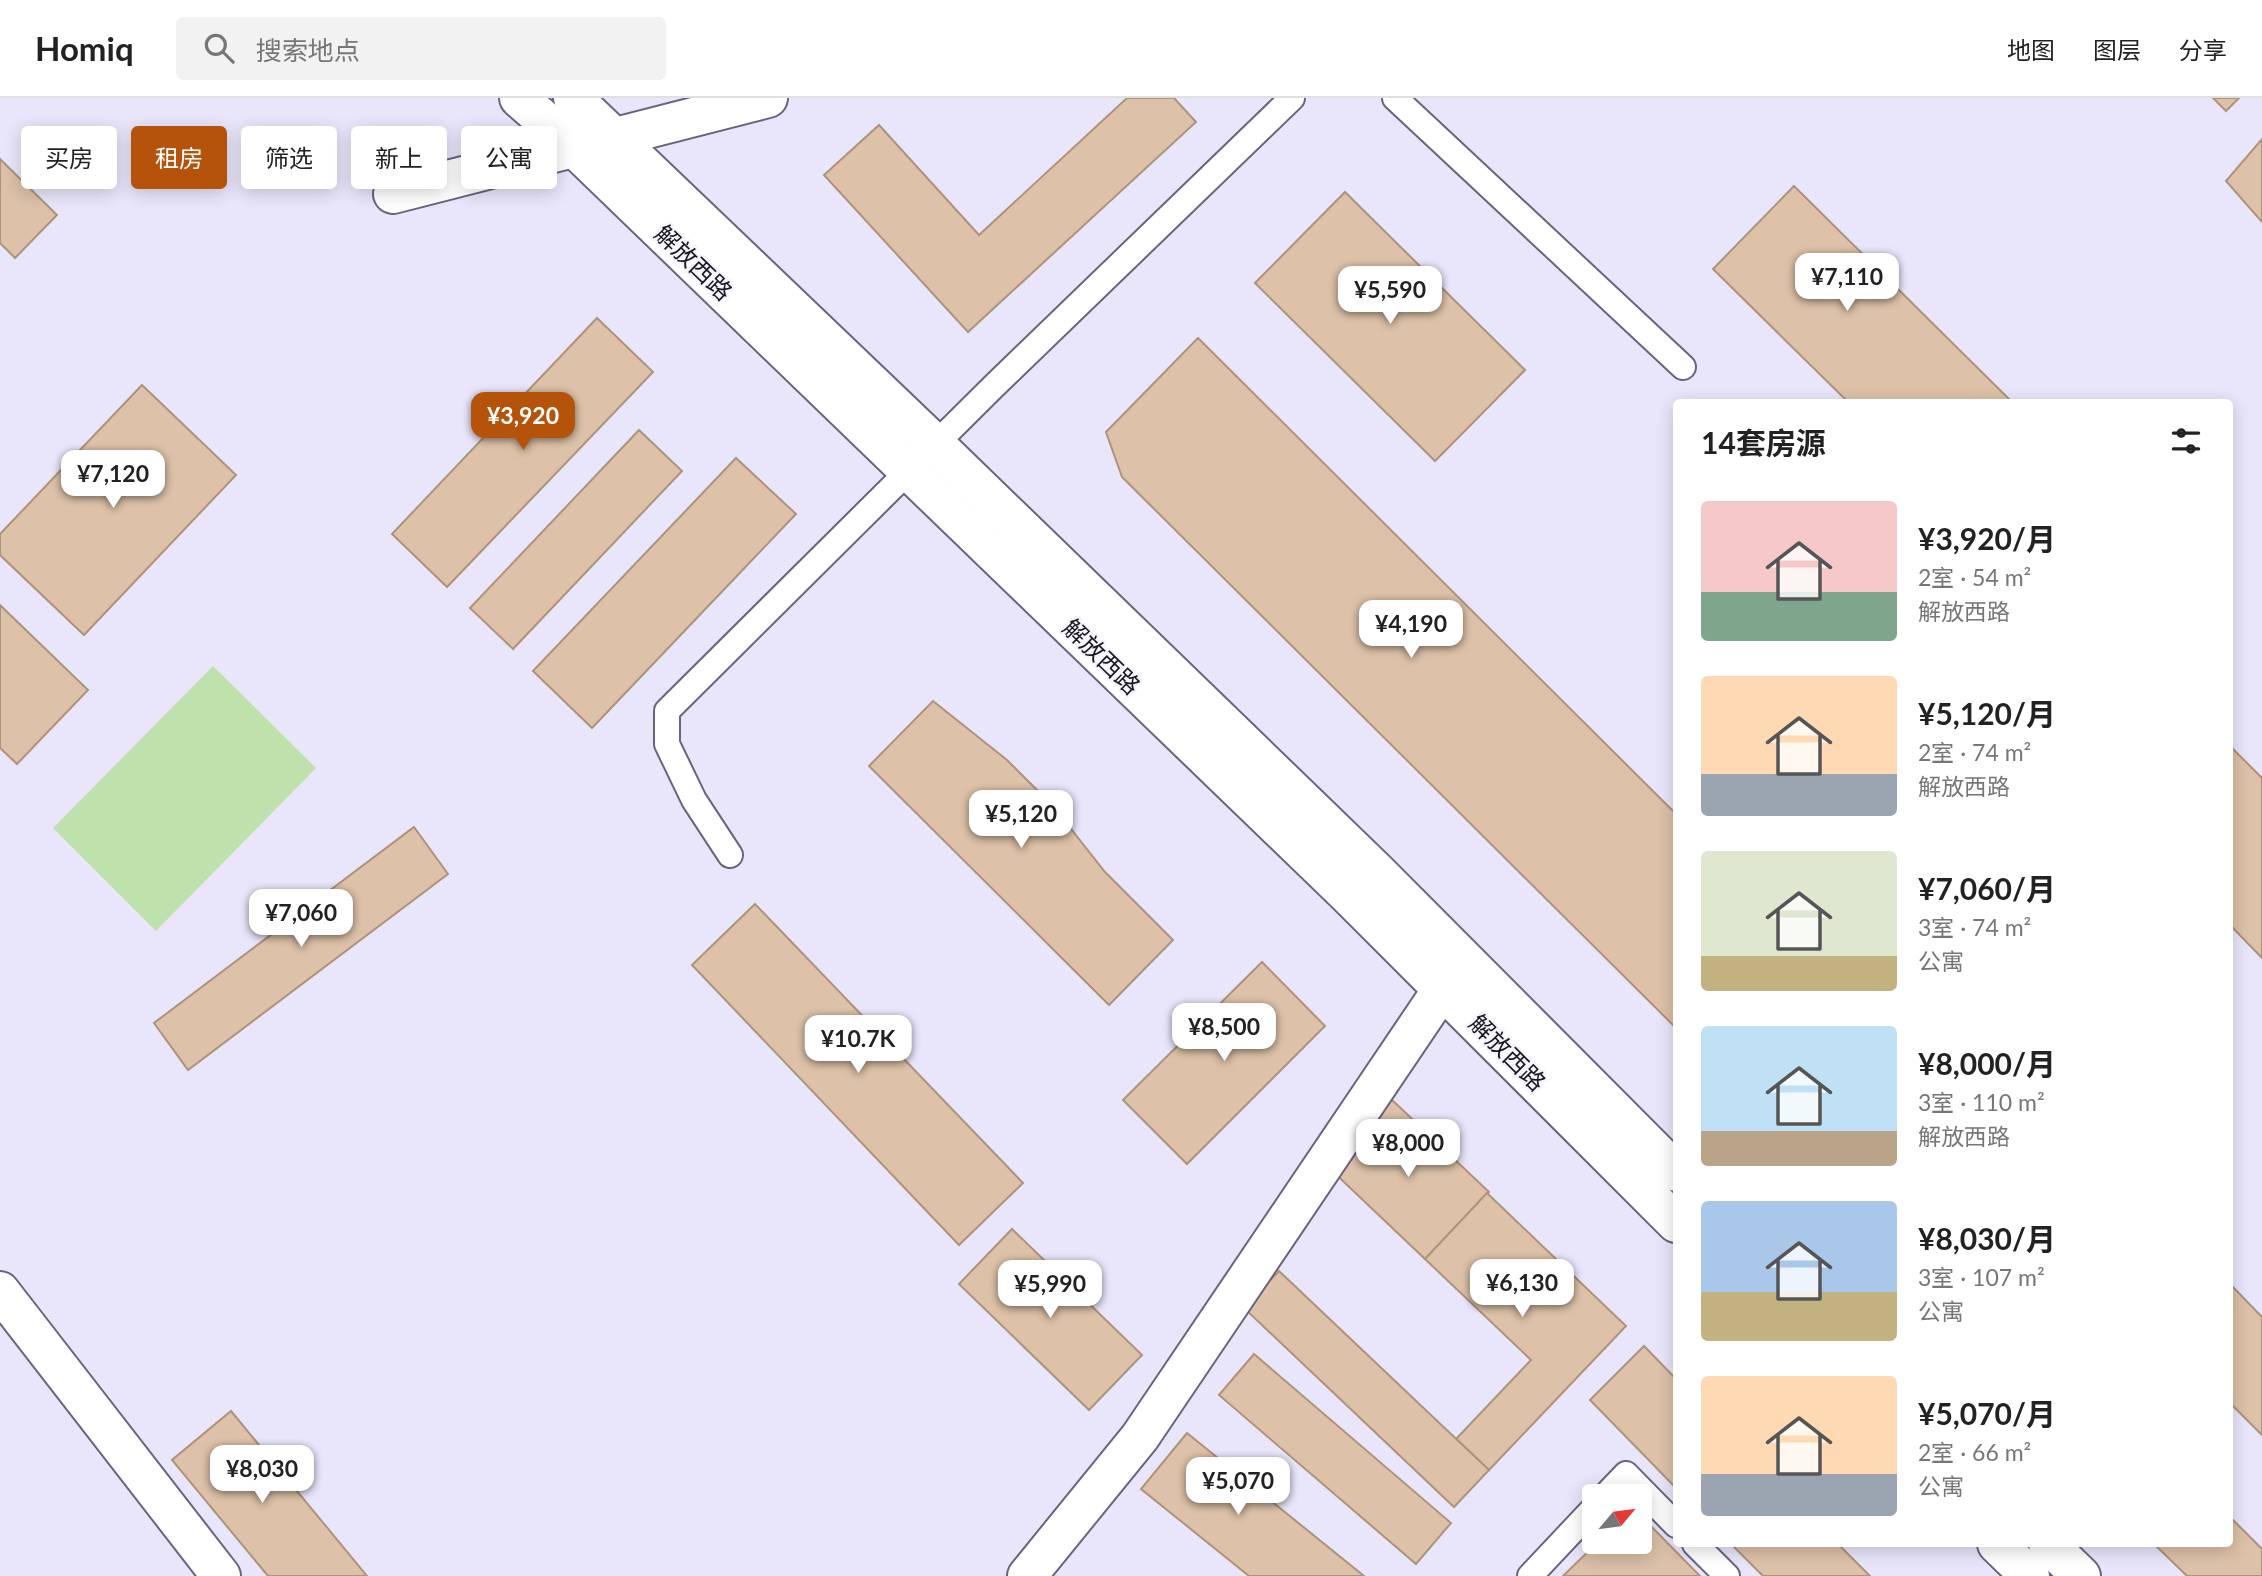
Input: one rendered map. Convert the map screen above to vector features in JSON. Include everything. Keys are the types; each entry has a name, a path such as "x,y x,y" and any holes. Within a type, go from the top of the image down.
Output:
{"street":[{"name":"解放西路","path":"519,98 909,470 1453,974 1673,1169"},
{"name":"解放西路","path":"573,98 935,444 1453,974 1673,1220"},
{"path":"393,194 768,98"},
{"path":"1027,1576 1140,1437 1453,974"},
{"path":"0,1290 221,1576"},
{"path":"2000,1547 2030,1576"},
{"path":"2051,1547 2081,1576"}],"lane":[{"path":"730,855 694,800 667,744 667,711 935,444 1292,98"},
{"path":"1395,98 1683,367"},
{"path":"1616,1484 1626,1474 1636,1484"},
{"path":"1652,1501 1673,1522"},
{"path":"1530,1576 1582,1521"},
{"path":"1698,1547 1727,1576"}],"green space":[{"path":"213,666 316,768 156,931 53,828"}],"building":[{"path":"1127,98 1174,98 1196,122 968,332 824,175 879,125 979,235"},
{"path":"2213,98 2239,98 2226,111"},
{"path":"2262,139 2262,222 2226,181"},
{"path":"0,159 21,180 21,189 31,189 57,215 15,258 0,243"},
{"path":"1794,186 2009,399 1845,399 1713,269"},
{"path":"1345,192 1525,370 1435,461 1255,283"},
{"path":"597,318 653,372 447,587 392,534"},
{"path":"1198,338 1673,811 1673,1025 1122,477 1106,432"},
{"path":"142,385 236,475 84,635 0,555 0,534"},
{"path":"639,430 682,471 513,649 470,608"},
{"path":"736,458 796,514 592,728 533,671"},
{"path":"0,605 88,690 17,764 0,748"},
{"path":"933,701 1007,760 1053,806 1105,872 1173,940 1109,1005 869,766"},
{"path":"2233,749 2262,778 2262,958 2233,928"},
{"path":"414,827 448,874 188,1070 154,1023"},
{"path":"755,904 1023,1183 959,1245 692,965"},
{"path":"1262,962 1325,1026 1187,1164 1123,1100"},
{"path":"1390,1098 1489,1192 1425,1259 1326,1165"},
{"path":"1487,1193 1626,1326 1489,1470 1456,1439 1531,1360 1425,1259"},
{"path":"1012,1229 1142,1355 1089,1410 959,1284"},
{"path":"1279,1271 1489,1470 1454,1507 1244,1308"},
{"path":"2233,1287 2262,1317 2262,1435 2233,1406"},
{"path":"1644,1346 1673,1376 1673,1485 1590,1400"},
{"path":"1254,1354 1451,1523 1416,1564 1219,1395"},
{"path":"231,1411 367,1576 268,1576 172,1460"},
{"path":"1187,1433 1364,1576 1249,1576 1141,1489"},
{"path":"2233,1520 2262,1549 2262,1576 2187,1576 2157,1547 2233,1547"},
{"path":"1652,1527 1700,1576 1563,1576 1586,1554 1652,1554"},
{"path":"1734,1547 1841,1547 1870,1576 1763,1576"}]}
